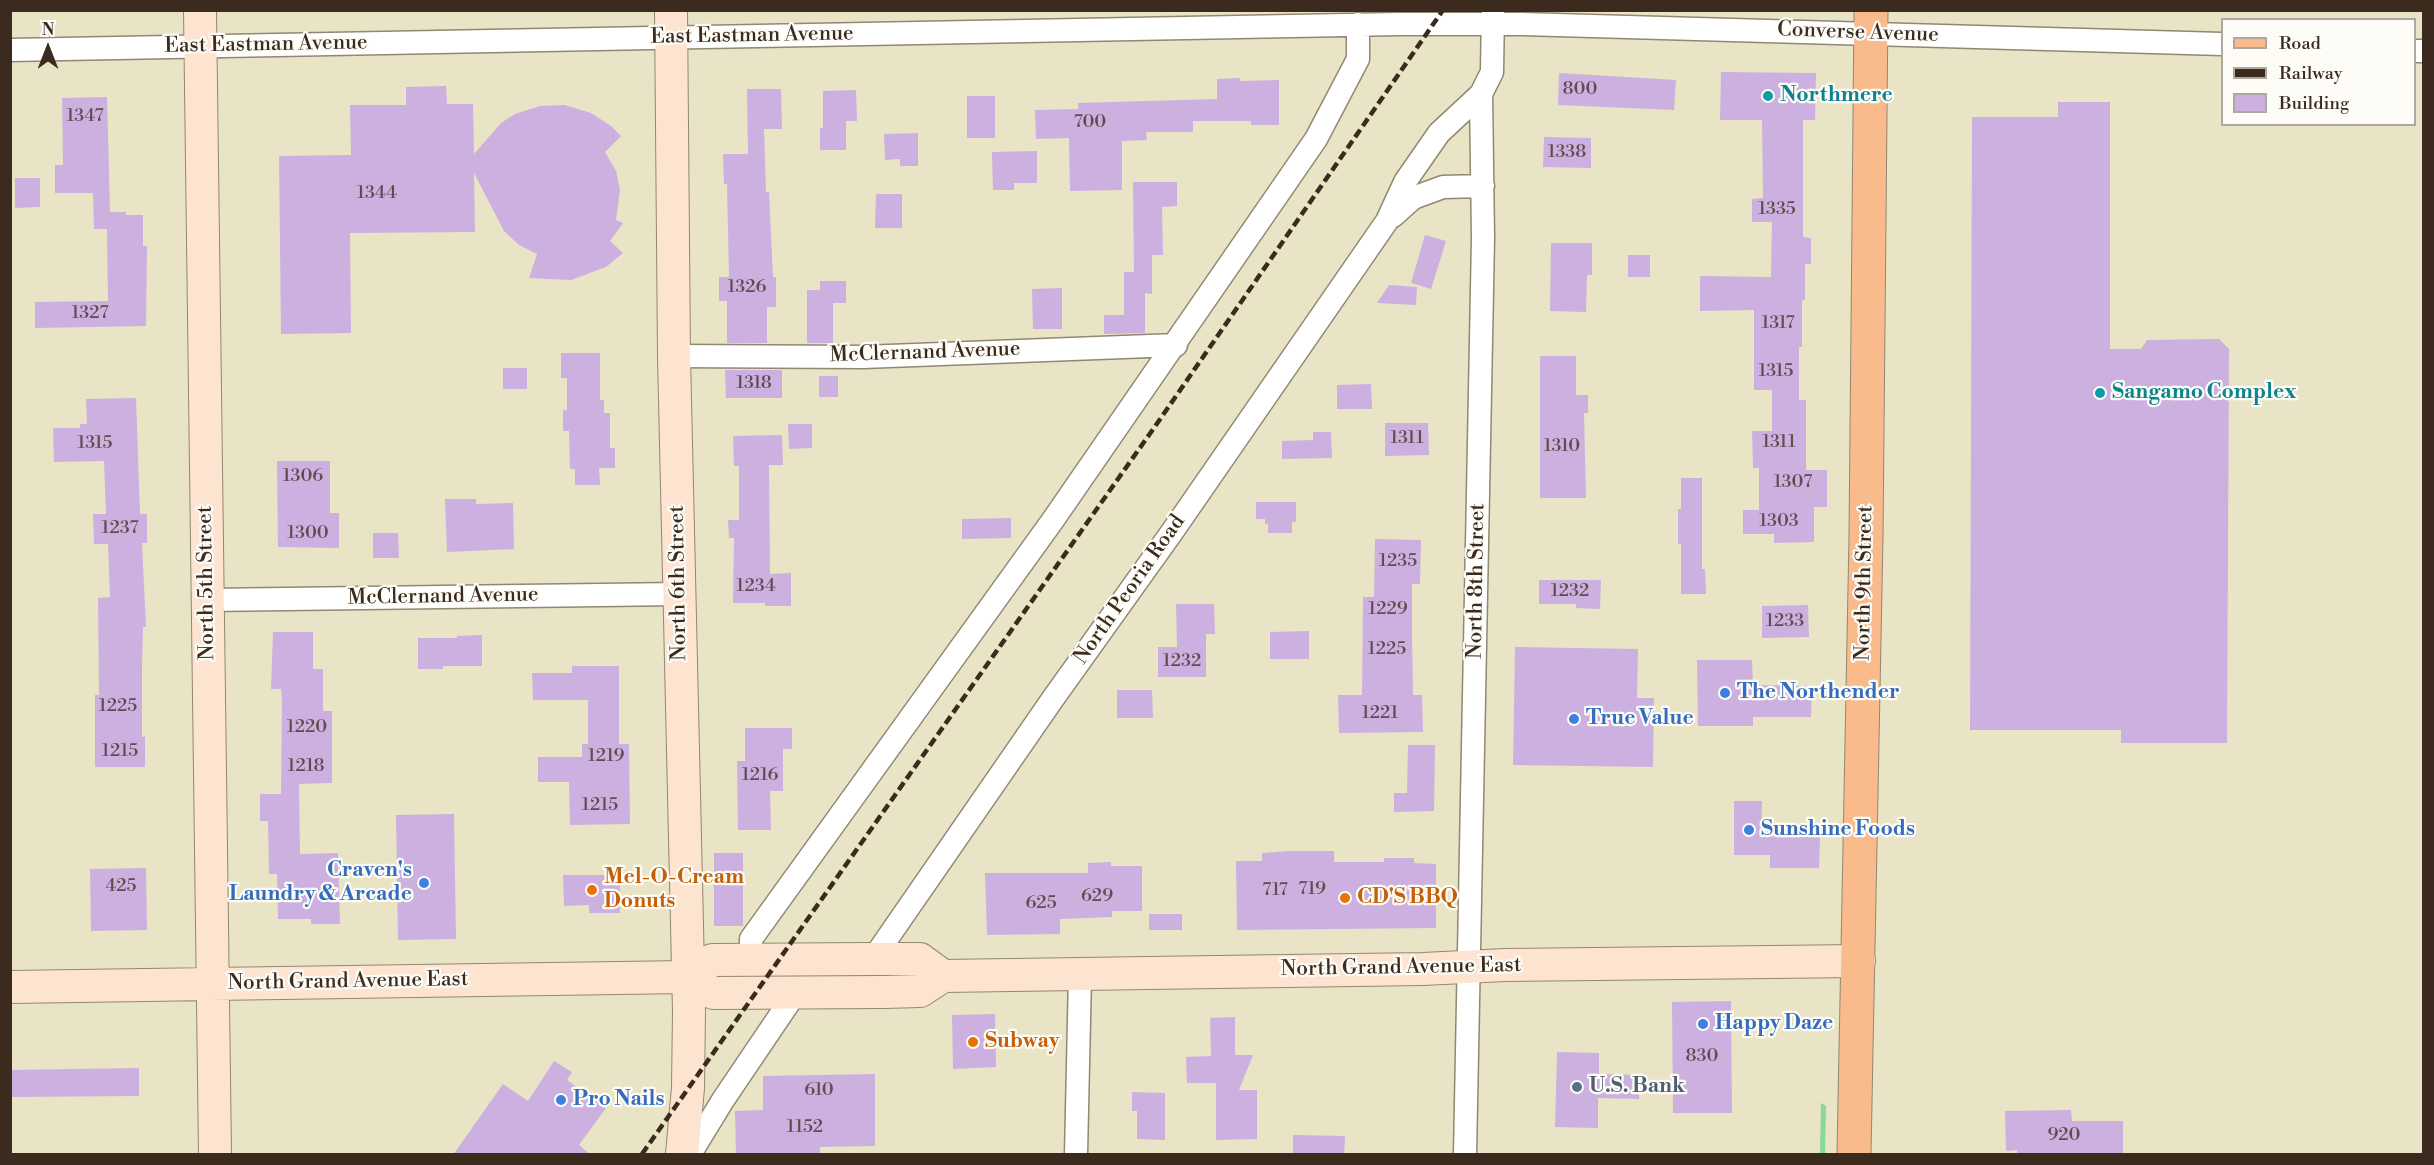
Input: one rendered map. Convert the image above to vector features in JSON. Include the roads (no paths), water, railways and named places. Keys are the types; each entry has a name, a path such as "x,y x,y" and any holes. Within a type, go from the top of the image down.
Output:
{"main road":[{"name":"North 5th Street","path":"200,10 215,1155"},
{"name":"North 9th Street","path":"1854,1155 1866,536 1871,22"},
{"name":"North 6th Street","path":"671,24 674,356 689,1012 688,1088 682,1155"},
{"path":"873,959 920,959 943,976 920,991 713,993 687,978 712,960 873,959"},
{"name":"North Grand Avenue East","path":"943,976 1858,961"},
{"name":"North Grand Avenue East","path":"10,987 687,978"}],"street":[{"name":"East Eastman Avenue","path":"10,50 201,47 671,24 1085,20 1358,24 1408,17 1493,17"},
{"name":"Converse Avenue","path":"1493,17 1871,22 2221,44"},
{"name":"North 8th Street","path":"1465,1155 1478,542 1481,94 1492,72 1493,17"},
{"path":"751,960 751,939 1053,520 1176,345 1243,242 1316,139 1358,59 1358,24"},
{"name":"North Peoria Road","path":"873,959 1387,221 1406,182 1438,133 1481,94"},
{"name":"North Peoria Road","path":"1387,221 1413,198 1443,187 1482,186"},
{"name":"McClernand Avenue","path":"674,356 863,357 1176,345"},
{"name":"McClernand Avenue","path":"207,600 679,594"},
{"path":"1076,1155 1080,975"},
{"path":"690,1155 723,1100 796,992"}],"railway":[{"path":"642,1154 1156,425 1443,10"}],"place":[{"name":"Northmere","path":"1768,96"},
{"name":"Sangamo Complex","path":"2100,393"},
{"name":"The Northender","path":"1725,693"},
{"name":"True Value","path":"1574,719"},
{"name":"Sunshine Foods","path":"1749,830"},
{"name":"Craven's Laundry & Arcade","path":"424,883"},
{"name":"Mel-O-Cream Donuts","path":"592,890"},
{"name":"CD'S BBQ","path":"1345,898"},
{"name":"Happy Daze","path":"1703,1024"},
{"name":"Subway","path":"973,1042"},
{"name":"U.S. Bank","path":"1577,1087"},
{"name":"Pro Nails","path":"561,1100"}]}
